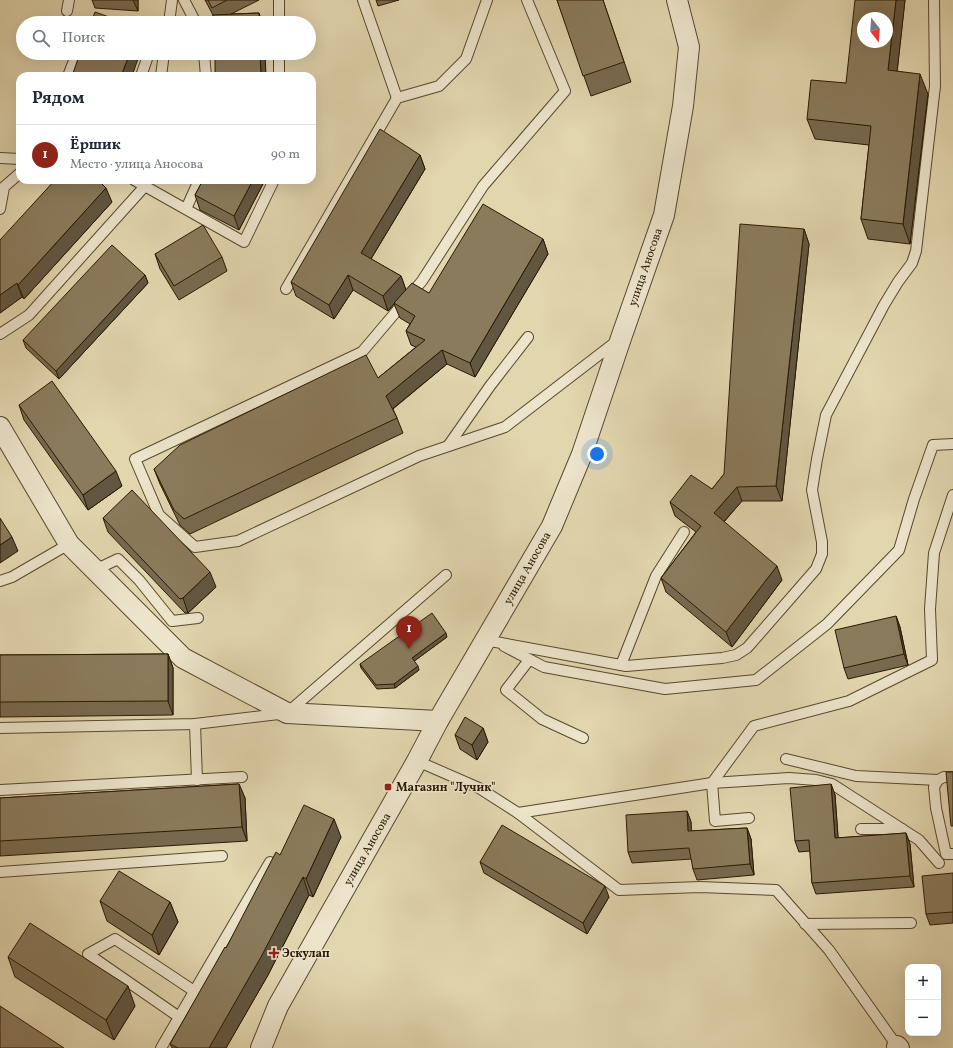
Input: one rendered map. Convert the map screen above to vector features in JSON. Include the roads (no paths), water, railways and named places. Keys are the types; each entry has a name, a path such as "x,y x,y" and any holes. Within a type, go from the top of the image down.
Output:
{"street":[{"name":"улица Аносова","path":"261,1048 278,1006 417,761 438,721 490,641 552,526 582,454 620,338 664,215 683,106 689,47 678,0"},
{"path":"0,427 70,544 175,658 287,713 438,721"}],"lane":[{"path":"67,11 69,0"},
{"path":"170,16 172,0"},
{"path":"184,0 192,16"},
{"path":"278,0 279,16"},
{"path":"363,0 397,98"},
{"path":"286,289 397,98 439,86 466,59 487,0"},
{"path":"527,0 565,91 483,186 422,281 362,352 135,459 159,515 195,547 238,541 419,456 505,427 620,338"},
{"path":"687,0 689,47"},
{"path":"490,641 626,666 722,658 736,655 747,648 816,569 822,554 822,542 812,490 826,415 884,305 912,263 916,251 936,86 934,0"},
{"path":"70,72 74,60"},
{"path":"142,72 147,60"},
{"path":"162,72 163,60"},
{"path":"205,60 206,72"},
{"path":"279,60 279,72"},
{"path":"0,158 16,159"},
{"path":"0,209 4,187 16,176"},
{"path":"0,334 29,315 144,184"},
{"path":"147,184 186,210 244,242 272,184"},
{"path":"186,210 197,184"},
{"path":"448,446 490,386 528,337"},
{"path":"490,641 544,667 665,688 756,680 827,624 899,550 914,499 933,445 953,444"},
{"path":"749,818 715,821 712,783 754,726 850,701 932,660 930,610 934,553 953,495"},
{"path":"621,665 656,576 684,532"},
{"path":"0,580 12,577 70,544"},
{"path":"95,570 118,560 138,580 172,621 198,618"},
{"path":"0,728 195,724 287,713 446,575"},
{"path":"529,660 506,690 542,719 583,738"},
{"path":"195,724 197,780"},
{"path":"786,759 856,776 938,780 944,777 953,777"},
{"path":"417,761 479,788 518,813 619,890 700,887 776,890 829,950 898,1047"},
{"path":"0,790 242,778"},
{"path":"518,813 712,783 789,778 816,780 832,784 919,840 939,863"},
{"path":"938,780 934,786 936,808 946,854 953,854"},
{"path":"861,830 902,829"},
{"path":"0,872 222,856"},
{"path":"161,1048 270,862"},
{"path":"805,924 911,923"},
{"path":"178,1017 88,954 115,939 194,991"}],"place":[{"name":"Ёршик","path":"409,649"},
{"name":"Магазин \"Лучик\"","path":"388,787"},
{"name":"Эскулап","path":"274,953"}]}
